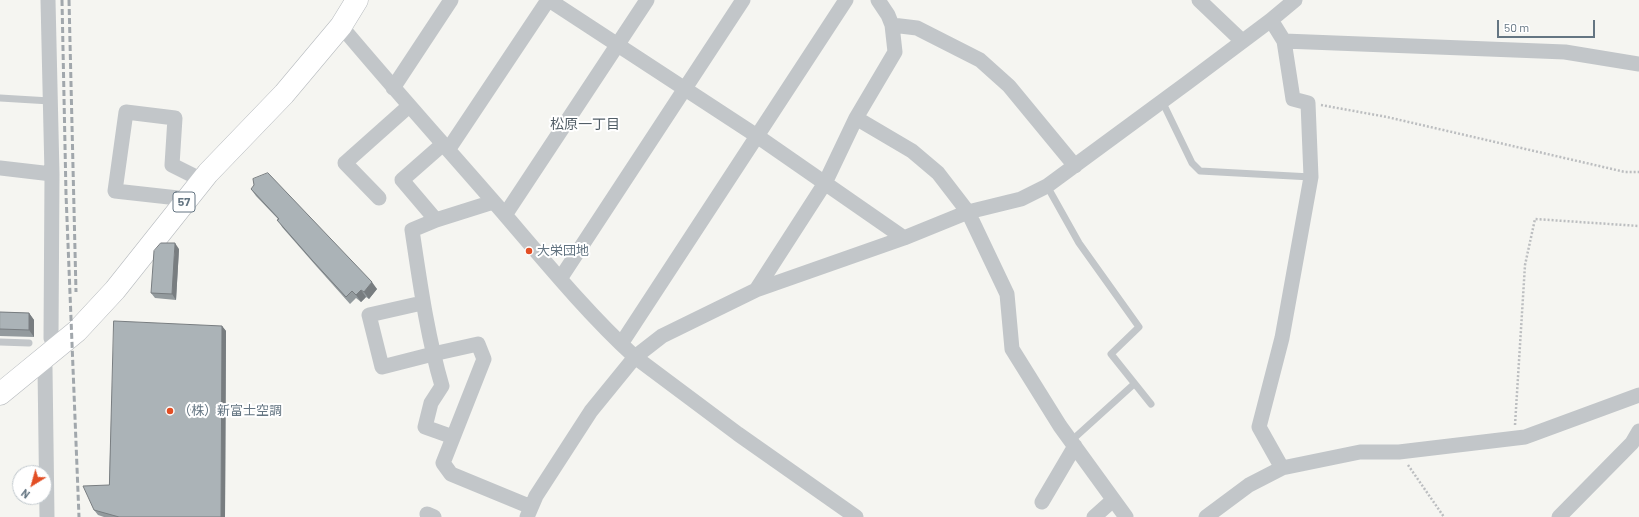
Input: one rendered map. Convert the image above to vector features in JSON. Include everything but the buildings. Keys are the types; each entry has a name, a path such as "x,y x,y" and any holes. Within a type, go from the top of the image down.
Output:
{"main road":[{"name":"57","path":"1,392 42,350 77,331 115,290 202,180 284,94 341,26 357,0"}],"street":[{"path":"46,517 45,368 42,350 52,338 52,174 48,0"},
{"path":"393,88 452,0"},
{"path":"436,220 402,180 445,147 548,0 757,136 904,238"},
{"path":"505,215 647,0"},
{"path":"560,279 743,0"},
{"path":"621,344 846,0"},
{"path":"756,290 825,183 856,118 895,52 892,25 888,15 878,0"},
{"path":"1199,0 1242,41"},
{"path":"422,303 369,315 382,367 478,344 484,359 443,463 451,474 529,512 536,496 591,411 635,357 662,336 756,290 904,238 968,212 1021,199 1047,186 1271,20 1295,0"},
{"path":"1271,20 1284,41 1293,99 1308,103 1311,177 1282,338 1259,427 1282,468"},
{"path":"892,25 917,28 980,60 1009,86 1074,166"},
{"path":"341,26 393,88 560,279 621,344 635,357 738,434 856,517"},
{"path":"1284,41 1565,52 1639,64"},
{"path":"378,198 345,163 409,106"},
{"path":"187,199 115,191 126,112 175,118 172,165 202,180"},
{"path":"856,118 912,151 938,173 968,212 1007,294 1012,349 1073,444 1126,517"},
{"path":"0,168 52,174"},
{"path":"453,437 425,426 431,403 442,386 433,354 422,303 412,230 436,220 493,202"},
{"path":"1206,517 1249,485 1282,468 1360,452 1399,452 1525,437 1639,395"},
{"path":"1559,517 1632,443 1639,431"},
{"path":"1042,502 1073,444"},
{"path":"1094,517 1113,500"}],"lane":[{"path":"0,98 50,102"},
{"path":"1162,101 1192,163 1200,171 1311,177"},
{"path":"1047,186 1079,243 1139,327 1111,354 1151,404"},
{"path":"0,342 42,350"},
{"path":"1073,444 1134,384"}],"path":[{"path":"1308,103 1387,118 1625,172 1639,172"},
{"path":"1515,438 1525,265 1535,219 1639,226"},
{"path":"1399,452 1444,517"}],"railway":[{"path":"62,0 66,194 79,517"},
{"path":"69,0 76,292"}],"place":[{"name":"大栄団地","path":"529,251"},
{"name":"（株）新富士空調","path":"170,411"}],"district":[{"name":"松原一丁目","path":"585,124"}]}
